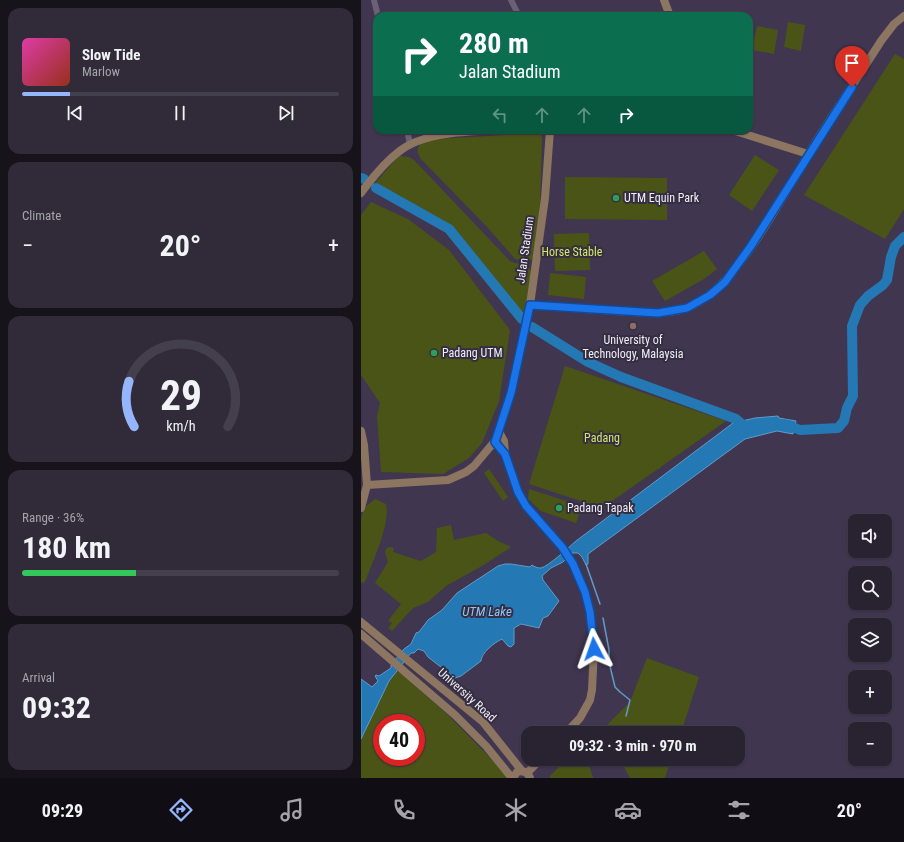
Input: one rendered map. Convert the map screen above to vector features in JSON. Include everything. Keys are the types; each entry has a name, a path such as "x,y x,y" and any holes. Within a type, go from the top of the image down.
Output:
{"street":[{"path":"374,0 377,12"},
{"path":"511,0 517,12"},
{"path":"664,0 668,12"},
{"path":"530,305 658,313 687,308 710,295 725,282 751,246 881,41 894,24 904,16"},
{"path":"408,134 410,144"},
{"path":"361,193 387,162 410,144 429,137 453,134"},
{"name":"Jalan Stadium","path":"367,485 448,480 466,472 474,466 495,442 511,393 530,305 545,198 550,134"},
{"path":"745,134 808,154"},
{"path":"361,431 364,445 367,485 361,508"},
{"path":"499,432 504,441 505,454 518,492 526,506 562,547 573,564 585,592 593,637 593,690 580,718 573,726"},
{"path":"495,442 505,454"},
{"name":"University Road","path":"361,622 483,722 527,774"},
{"name":"University Road","path":"361,634 402,668 466,726 486,746 513,778"},
{"path":"513,778 517,772 527,774 534,766"}],"shaded area":[{"name":"University of Technology, Malaysia","path":"361,0 904,0 904,778 361,778"}],"green space":[{"path":"788,22 805,25 801,51 784,47"},
{"path":"757,26 778,30 774,54 753,50"},
{"path":"895,54 904,59 904,209 885,239 804,195"},
{"path":"541,134 540,204 534,258 529,261 515,259 487,227 421,159 418,153 419,145 435,139"},
{"path":"755,155 779,170 752,211 729,195"},
{"path":"399,156 409,157 414,160 510,261 525,265 530,269 531,272 524,319 449,227 378,186 376,182"},
{"name":"UTM Equin Park","path":"565,177 667,178 667,220 565,219"},
{"name":"Padang UTM","path":"371,202 408,219 449,250 510,330 499,401 482,443 469,458 443,474 381,472 377,416 380,403 361,375 361,215"},
{"name":"Horse Stable","path":"589,233 590,270 555,271 554,234"},
{"path":"704,251 717,269 704,279 665,301 652,281"},
{"path":"550,273 586,277 584,299 548,295"},
{"name":"Padang","path":"565,366 726,421 602,508 529,484"},
{"path":"489,469 508,497 503,501 484,473"},
{"name":"Padang Tapak","path":"529,489 582,506 576,523 541,511 528,499"},
{"path":"375,499 386,504 386,522 380,543 365,582 361,583 361,518 364,508"},
{"path":"451,525 454,540 486,533 511,547 482,566 446,586 428,602 413,608 392,631 388,628 392,623 388,621 401,604 375,583 388,562 385,552 387,548 394,548 393,552 421,561 436,552 437,528"},
{"path":"647,658 699,677 683,726 606,726 630,702"},
{"path":"397,670 446,713 508,776 508,778 361,778 361,739 373,714 373,766 425,766 425,714 373,714 389,681"},
{"path":"560,766 589,766 593,778 550,778 550,776"},
{"path":"624,766 669,766 665,778 630,778"}],"water":[{"name":"UTM Lake","path":"778,416 779,418 796,421 793,434 777,431 745,439 588,554 588,564 586,565 578,553 572,553 563,562 551,568 542,576 543,580 559,601 548,616 543,618 539,628 521,624 514,628 514,644 511,647 508,646 502,639 499,640 486,651 481,661 461,676 455,678 428,657 424,651 418,649 414,653 411,653 389,681 361,739 361,679 372,687 378,681 375,676 379,676 391,668 391,665 404,649 411,644 416,633 419,632 428,620 442,610 457,593 498,566 511,564 530,567 532,565 540,568 545,567 576,541 733,423 755,418"}],"waterway":[{"path":"376,188 449,229 522,319"},
{"path":"782,424 800,430 838,428 844,421 847,408 853,396 852,326 860,305 887,280 891,257 895,246 904,237"},
{"path":"532,327 588,362 621,377 736,419 747,428 749,427"},
{"path":"586,564 600,604"},
{"path":"603,618 609,650 609,662 615,687 630,700 626,716"}],"place":[{"name":"UTM Equin Park","path":"616,198"},
{"name":"University of Technology, Malaysia","path":"633,326"},
{"name":"Padang UTM","path":"434,353"},
{"name":"Padang Tapak","path":"559,508"}],"route":[{"path":"594,649 590,612 579,576 562,547 526,506 518,492 509,462 505,454 495,442 511,393 530,305 658,313 687,308 710,295 725,282 751,246 808,154 852,87"}]}
